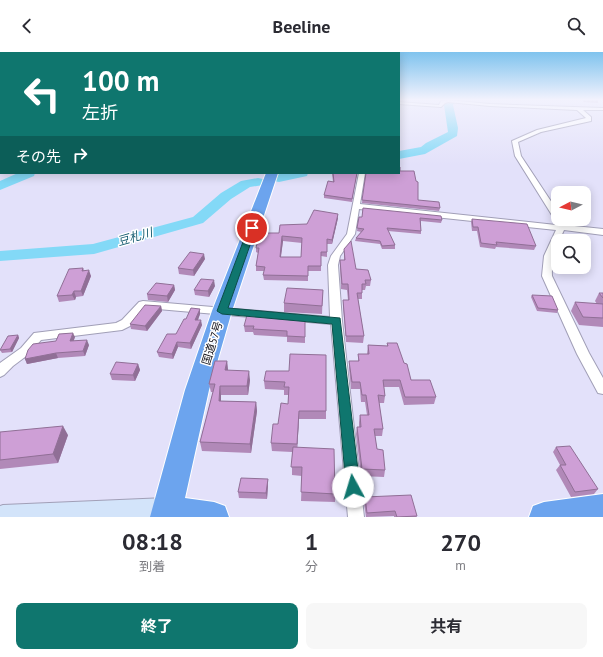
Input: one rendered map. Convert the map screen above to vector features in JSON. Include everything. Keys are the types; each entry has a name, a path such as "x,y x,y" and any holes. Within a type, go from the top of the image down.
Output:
{"highway":[{"name":"国道57号","path":"165,514 197,390 222,311 272,174"},
{"path":"544,517 603,509"},
{"path":"165,514 214,517"}],"main road":[{"path":"3,517 165,514"}],"street":[{"path":"551,208 518,156 515,141 539,131 586,121"},
{"path":"356,517 336,321 333,260 349,240 362,174"},
{"path":"356,206 551,220"},
{"path":"557,226 548,255 548,276 583,354 603,389"},
{"path":"579,226 603,232"},
{"path":"0,372 3,366 26,349 33,339 38,336 118,327 126,323 143,304 336,321"}],"building":[{"path":"400,171 414,171 416,181 418,182 418,200 439,202 440,208 362,200 366,174 400,174"},
{"path":"333,174 357,174 352,199 324,195 328,181 334,182"},
{"path":"363,208 441,216 442,220 420,218 421,231 387,228 395,245 382,246 380,241 356,238 364,229 357,228 359,217 362,217"},
{"path":"314,210 338,214 332,240 327,239 327,252 321,252 321,266 308,266 308,276 263,275 265,267 256,266 259,248 256,248 259,233 279,233 280,225 307,224","holes":["282,236 302,238 301,257 280,257"]},
{"path":"472,219 527,224 536,246 496,242 497,245 481,243 478,227 473,227"},
{"path":"351,241 356,269 368,270 371,280 365,280 366,284 362,284 362,293 357,293 364,336 346,336 343,300 349,300 348,284 342,284 340,260 345,260 344,249"},
{"path":"190,252 204,254 193,270 178,268"},
{"path":"83,268 82,271 89,270 81,291 74,291 72,295 57,296 69,269"},
{"path":"201,279 214,280 208,291 194,290"},
{"path":"156,283 174,285 167,296 147,294"},
{"path":"287,288 323,290 322,306 284,303"},
{"path":"532,295 552,296 558,310 538,308"},
{"path":"575,302 603,304 603,318 583,317"},
{"path":"145,305 161,306 145,326 130,324"},
{"path":"191,308 200,309 195,320 201,320 190,343 177,342 172,354 157,352 167,334 176,334"},
{"path":"247,315 305,318 305,337 287,336 287,331 253,329 254,326 244,326"},
{"path":"73,333 70,341 87,340 83,351 56,353 25,359 28,350 33,344 56,341 59,334"},
{"path":"18,335 10,349 0,350 8,336"},
{"path":"387,343 397,343 404,363 407,364 411,380 430,380 436,397 405,397 400,380 383,380 385,396 378,395 383,429 374,429 377,449 383,450 385,470 362,469 357,427 361,427 360,415 369,415 366,395 362,395 360,382 352,382 349,361 359,361 358,354 369,354 368,345 388,346"},
{"path":"290,354 326,355 326,411 299,411 297,444 271,443 273,424 278,424 281,403 288,404 289,387 284,387 285,382 264,381 266,371 289,371"},
{"path":"215,361 227,361 225,370 249,371 247,386 220,386 219,401 256,402 250,444 200,442 215,384 209,384"},
{"path":"116,362 138,364 133,375 110,374"},
{"path":"63,426 53,454 0,460 0,432"},
{"path":"570,446 598,489 575,492 560,465 566,465 556,447"},
{"path":"293,447 334,449 335,494 301,492 302,467 291,467"},
{"path":"241,478 268,479 266,493 238,492"},
{"path":"411,495 417,516 397,517 395,511 367,513 365,497"}],"waterway":[{"name":"豆札川","path":"400,155 425,150 430,145 453,134 451,121"},
{"path":"0,186 27,174"},
{"name":"豆札川","path":"279,178 297,174"},
{"name":"豆札川","path":"0,256 94,249 198,220 226,196 246,184 258,182"}],"route":[{"path":"252,228 222,311 336,321 353,487"}]}
